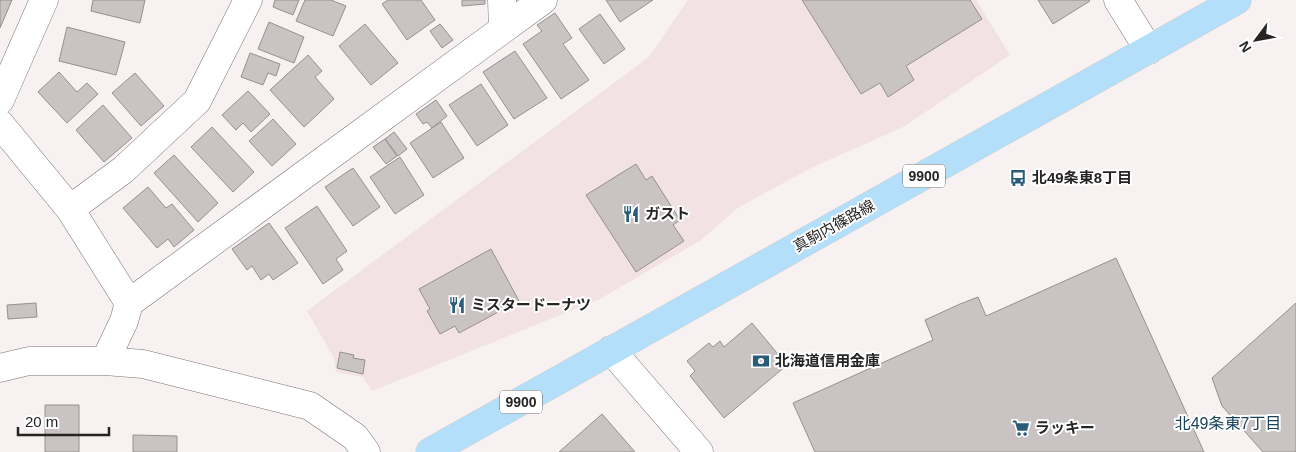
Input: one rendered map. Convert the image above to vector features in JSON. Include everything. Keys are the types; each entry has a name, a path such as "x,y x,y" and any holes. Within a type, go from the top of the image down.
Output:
{"main road":[{"name":"真駒内篠路線","path":"430,452 1237,0"}],"street":[{"path":"0,100 44,0"},
{"path":"70,209 123,170 197,101 248,0"},
{"path":"502,0 503,28"},
{"path":"105,361 124,321 129,303 543,0"},
{"path":"1118,0 1149,50"},
{"path":"0,124 70,209 129,303"},
{"path":"611,350 700,452"},
{"path":"0,368 29,361 105,361 143,364 310,406 355,437 366,452"}],"shaded area":[{"path":"688,0 976,0 1010,55 903,127 813,167 739,207 701,240 600,299 372,391 363,377 336,372 334,358 307,311 649,57"}],"building":[{"path":"0,0 12,0 0,28"},
{"path":"93,0 145,0 140,23 91,11"},
{"path":"275,0 299,0 293,15 273,7"},
{"path":"305,0 331,0 346,6 333,36 296,21"},
{"path":"388,0 421,0 435,20 407,40 382,4"},
{"path":"462,0 485,0 485,4 462,6"},
{"path":"606,0 653,0 620,22"},
{"path":"802,0 970,0 982,19 906,66 914,80 888,97 880,83 861,94"},
{"path":"1038,0 1089,0 1090,1 1053,24"},
{"path":"555,13 572,38 563,44 589,80 561,99 523,44 542,31 537,25"},
{"path":"600,14 625,49 604,64 579,29"},
{"path":"269,22 304,37 294,63 258,49"},
{"path":"365,24 398,63 371,85 339,46"},
{"path":"440,24 453,40 442,48 430,31"},
{"path":"67,27 125,42 116,75 59,61"},
{"path":"515,51 547,98 514,119 483,72"},
{"path":"250,53 280,64 276,76 268,73 263,85 241,77"},
{"path":"308,55 322,71 315,77 334,99 304,127 270,90"},
{"path":"59,72 77,92 87,83 98,94 67,123 38,92"},
{"path":"135,73 164,106 141,126 112,93"},
{"path":"481,84 508,125 477,146 449,105"},
{"path":"248,91 270,114 251,132 243,123 236,130 222,115"},
{"path":"436,100 447,116 432,128 427,122 423,124 416,114"},
{"path":"103,105 132,138 104,162 76,130"},
{"path":"273,119 296,144 272,166 249,141"},
{"path":"441,122 464,158 433,178 410,143"},
{"path":"212,127 254,172 233,192 191,147"},
{"path":"394,132 407,149 398,156 385,139"},
{"path":"385,139 397,156 386,164 373,147"},
{"path":"174,155 218,203 198,222 154,173"},
{"path":"400,157 424,195 395,214 370,177"},
{"path":"636,164 646,180 652,176 680,220 673,225 684,241 636,272 586,195"},
{"path":"353,168 380,207 353,226 325,187"},
{"path":"148,187 166,208 172,204 194,230 174,247 168,239 157,248 123,208"},
{"path":"317,206 347,251 336,259 343,270 323,284 285,228"},
{"path":"269,223 298,263 273,280 269,274 261,280 252,266 247,270 232,249"},
{"path":"491,249 519,301 459,333 455,326 440,334 427,311 430,309 419,289"},
{"path":"1116,258 1204,452 815,452 793,403 933,340 925,320 960,304 978,297 986,316"},
{"path":"36,303 37,317 8,319 7,305"},
{"path":"1296,303 1296,452 1263,452 1222,406 1212,378"},
{"path":"752,323 787,365 724,418 690,376 695,371 687,361 709,343 713,347 720,341 724,347"},
{"path":"340,352 354,355 353,358 365,360 363,374 337,368"},
{"path":"45,405 79,405 79,452 45,452"},
{"path":"602,414 635,452 559,452"},
{"path":"133,435 177,436 177,452 133,452"}],"place":[{"name":"北49条東8丁目","path":"1018,178"},
{"name":"ガスト","path":"631,214"},
{"name":"ミスタードーナツ","path":"457,305"},
{"name":"北海道信用金庫","path":"761,361"},
{"name":"ラッキー","path":"1021,428"}],"district":[{"name":"北49条東7丁目","path":"1228,423"}]}
